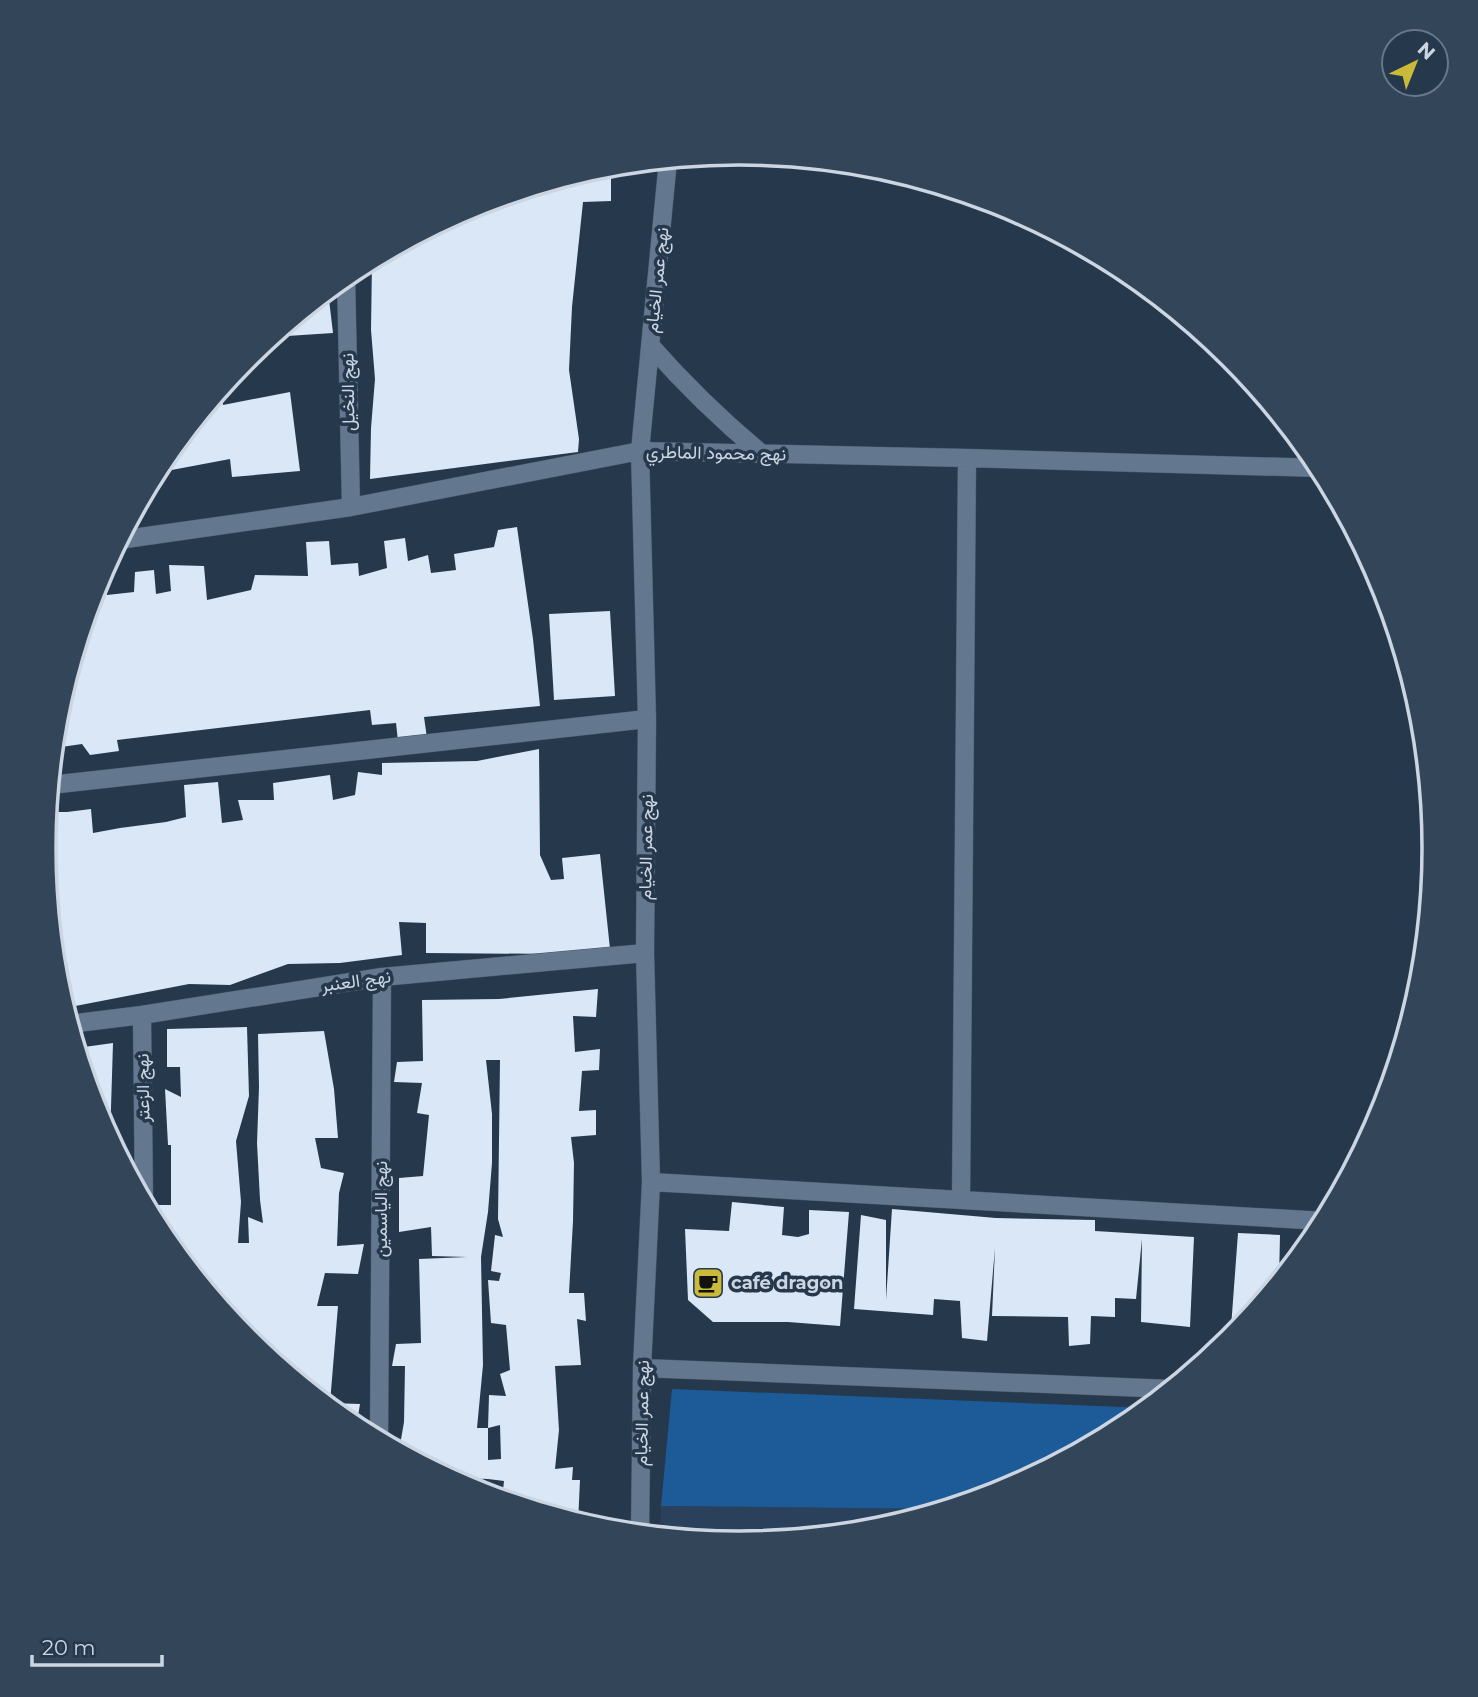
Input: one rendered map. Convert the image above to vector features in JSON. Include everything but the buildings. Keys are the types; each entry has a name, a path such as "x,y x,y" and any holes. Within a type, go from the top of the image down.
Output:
{"street":[{"name":"نهج عمر الخيام","path":"640,1524 642,1368 651,1182 645,953 647,719 640,451 667,169"},
{"name":"نهج النخيل","path":"346,291 351,507"},
{"path":"650,345 684,384 721,420 761,453"},
{"name":"نهج محمود الماطري","path":"130,539 351,507 640,451 1306,468"},
{"path":"961,1200 967,458"},
{"path":"59,784 647,719"},
{"name":"نهج العنبر","path":"78,1023 382,977 645,953"},
{"name":"نهج الياسمين","path":"379,1428 382,977"},
{"name":"نهج الزعتر","path":"142,1015 144,1183"},
{"path":"651,1182 1311,1221"},
{"path":"642,1368 1157,1388"}],"shaded area":[{"path":"672,1389 1130,1407 1041,1461 1000,1480 913,1509 661,1506"},
{"path":"661,1506 913,1509 828,1526 784,1530 739,1532 660,1527"}],"place":[{"name":"café dragon","path":"708,1283"}]}
